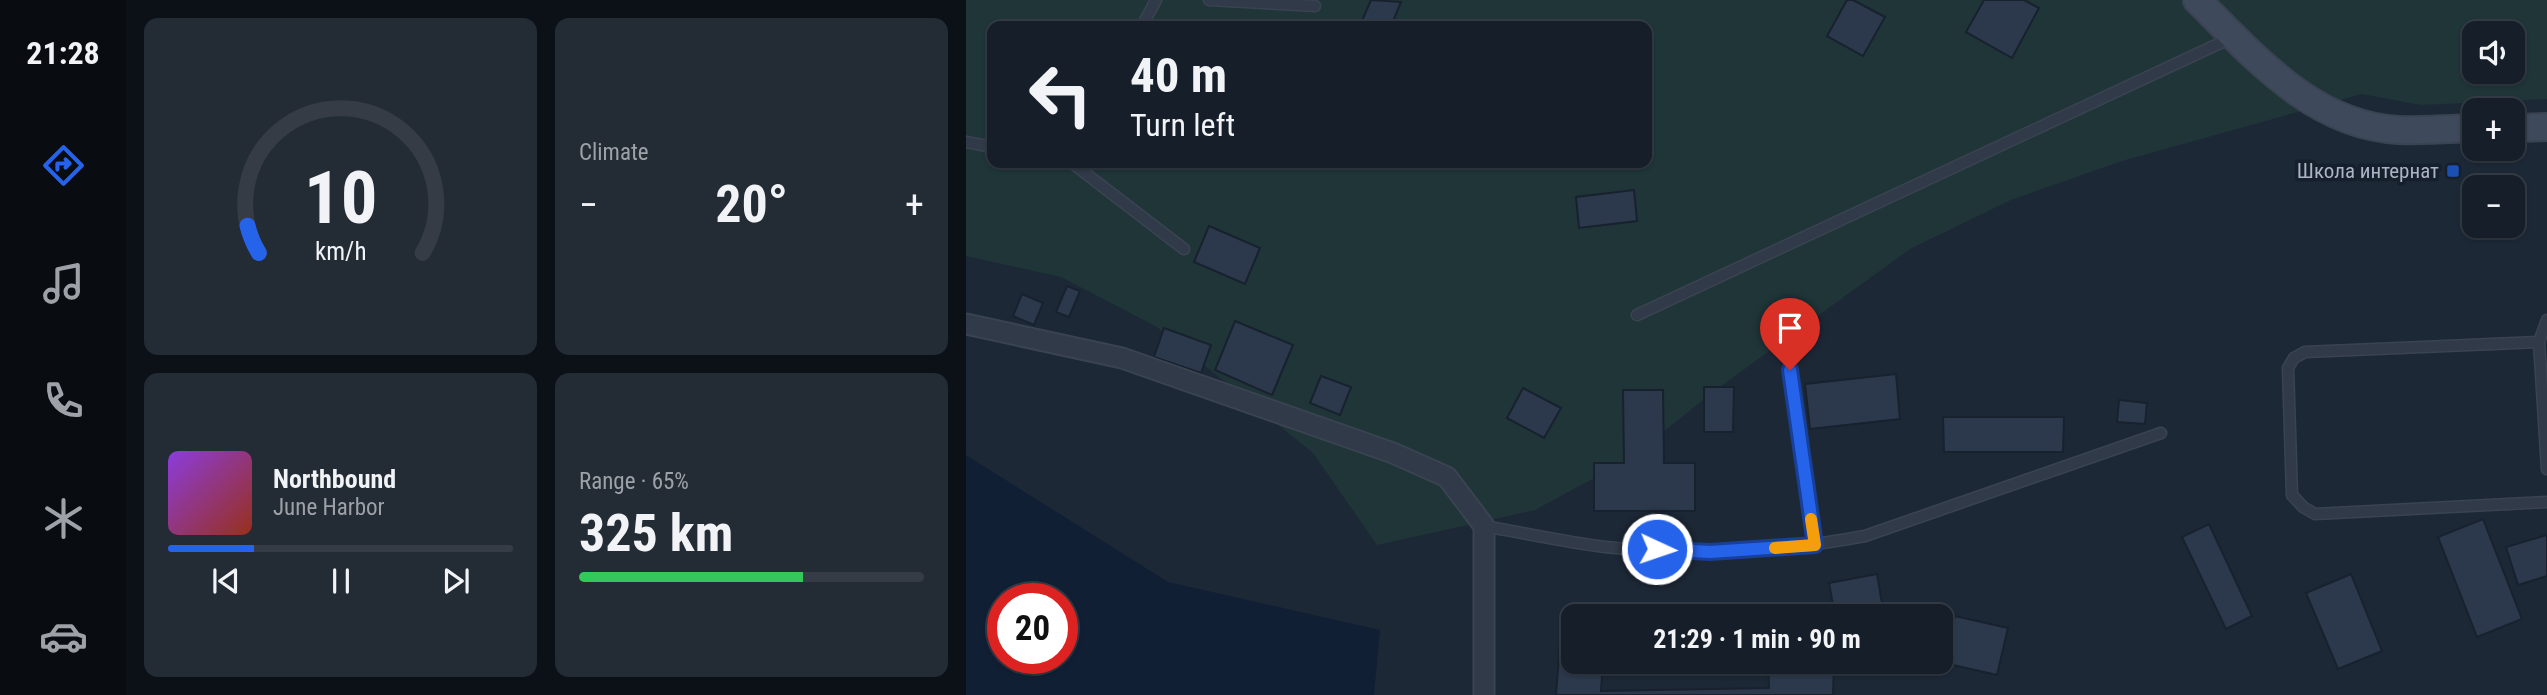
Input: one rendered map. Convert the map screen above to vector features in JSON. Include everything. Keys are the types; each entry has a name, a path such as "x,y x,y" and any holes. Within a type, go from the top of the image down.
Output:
{"main road":[{"path":"2197,0 2278,79 2337,116 2397,130 2462,128"},
{"path":"2525,128 2547,127"}],"street":[{"path":"966,324 1122,358 1393,453 1447,478 1484,526 1484,695"}],"lane":[{"path":"1145,21 1156,0"},
{"path":"1209,0 1315,6"},
{"path":"1637,315 2235,37"},
{"path":"966,142 987,146"},
{"path":"1079,168 1184,249"},
{"path":"2547,320 2539,342 2547,470"},
{"path":"2539,342 2305,352 2294,358 2288,368 2292,495 2302,507 2315,514 2547,502"},
{"path":"1790,370 1815,545"},
{"path":"1484,526 1604,547 1710,552 1815,545 1866,536 2161,433"}],"green space":[{"path":"966,0 2547,0 2547,99 2462,98 2462,103 2421,105 2362,94 2122,161 2011,200 1910,249 1713,392 1628,460 1535,510 1377,545 1313,453 1157,327 1061,277 966,256"}],"water":[{"path":"966,455 1168,582 1380,630 1374,695 966,695"}],"building":[{"path":"1371,0 1401,2 1393,21 1362,21"},
{"path":"1847,0 1853,0 1885,17 1863,56 1827,36"},
{"path":"1984,0 2024,0 2039,8 2012,58 1966,32"},
{"path":"1634,190 1637,221 1579,228 1576,197"},
{"path":"1209,226 1260,248 1245,284 1194,262"},
{"path":"1067,286 1080,291 1069,317 1056,312"},
{"path":"1022,294 1043,303 1034,325 1013,316"},
{"path":"1235,321 1293,345 1272,395 1215,370"},
{"path":"1164,328 1211,345 1201,373 1154,357"},
{"path":"1896,374 1900,419 1810,429 1805,384"},
{"path":"1321,376 1351,387 1340,415 1310,403"},
{"path":"1704,387 1734,387 1733,432 1704,432"},
{"path":"1523,388 1561,408 1544,438 1507,418"},
{"path":"1623,390 1663,390 1664,463 1695,463 1695,511 1594,511 1594,463 1624,463"},
{"path":"2119,400 2147,403 2145,424 2117,422"},
{"path":"1943,417 2064,417 2063,452 1944,452"},
{"path":"2483,519 2522,619 2477,637 2438,537"},
{"path":"2209,524 2252,616 2226,629 2182,537"},
{"path":"2547,535 2547,576 2518,585 2506,547"},
{"path":"1877,574 1882,604 1833,604 1829,583"},
{"path":"2351,574 2382,651 2338,669 2306,593"},
{"path":"1955,616 2008,628 1997,675 1953,665"},
{"path":"1561,630 1561,674 1602,674 1601,691 1769,688 1768,674 1834,674 1833,695 1556,695"}],"slow traffic":[{"path":"1775,548 1815,545 1811,519"}],"place":[{"name":"Школа интернат","path":"2453,171"}],"route":[{"path":"1657,549 1710,552 1815,545 1790,370"}]}
